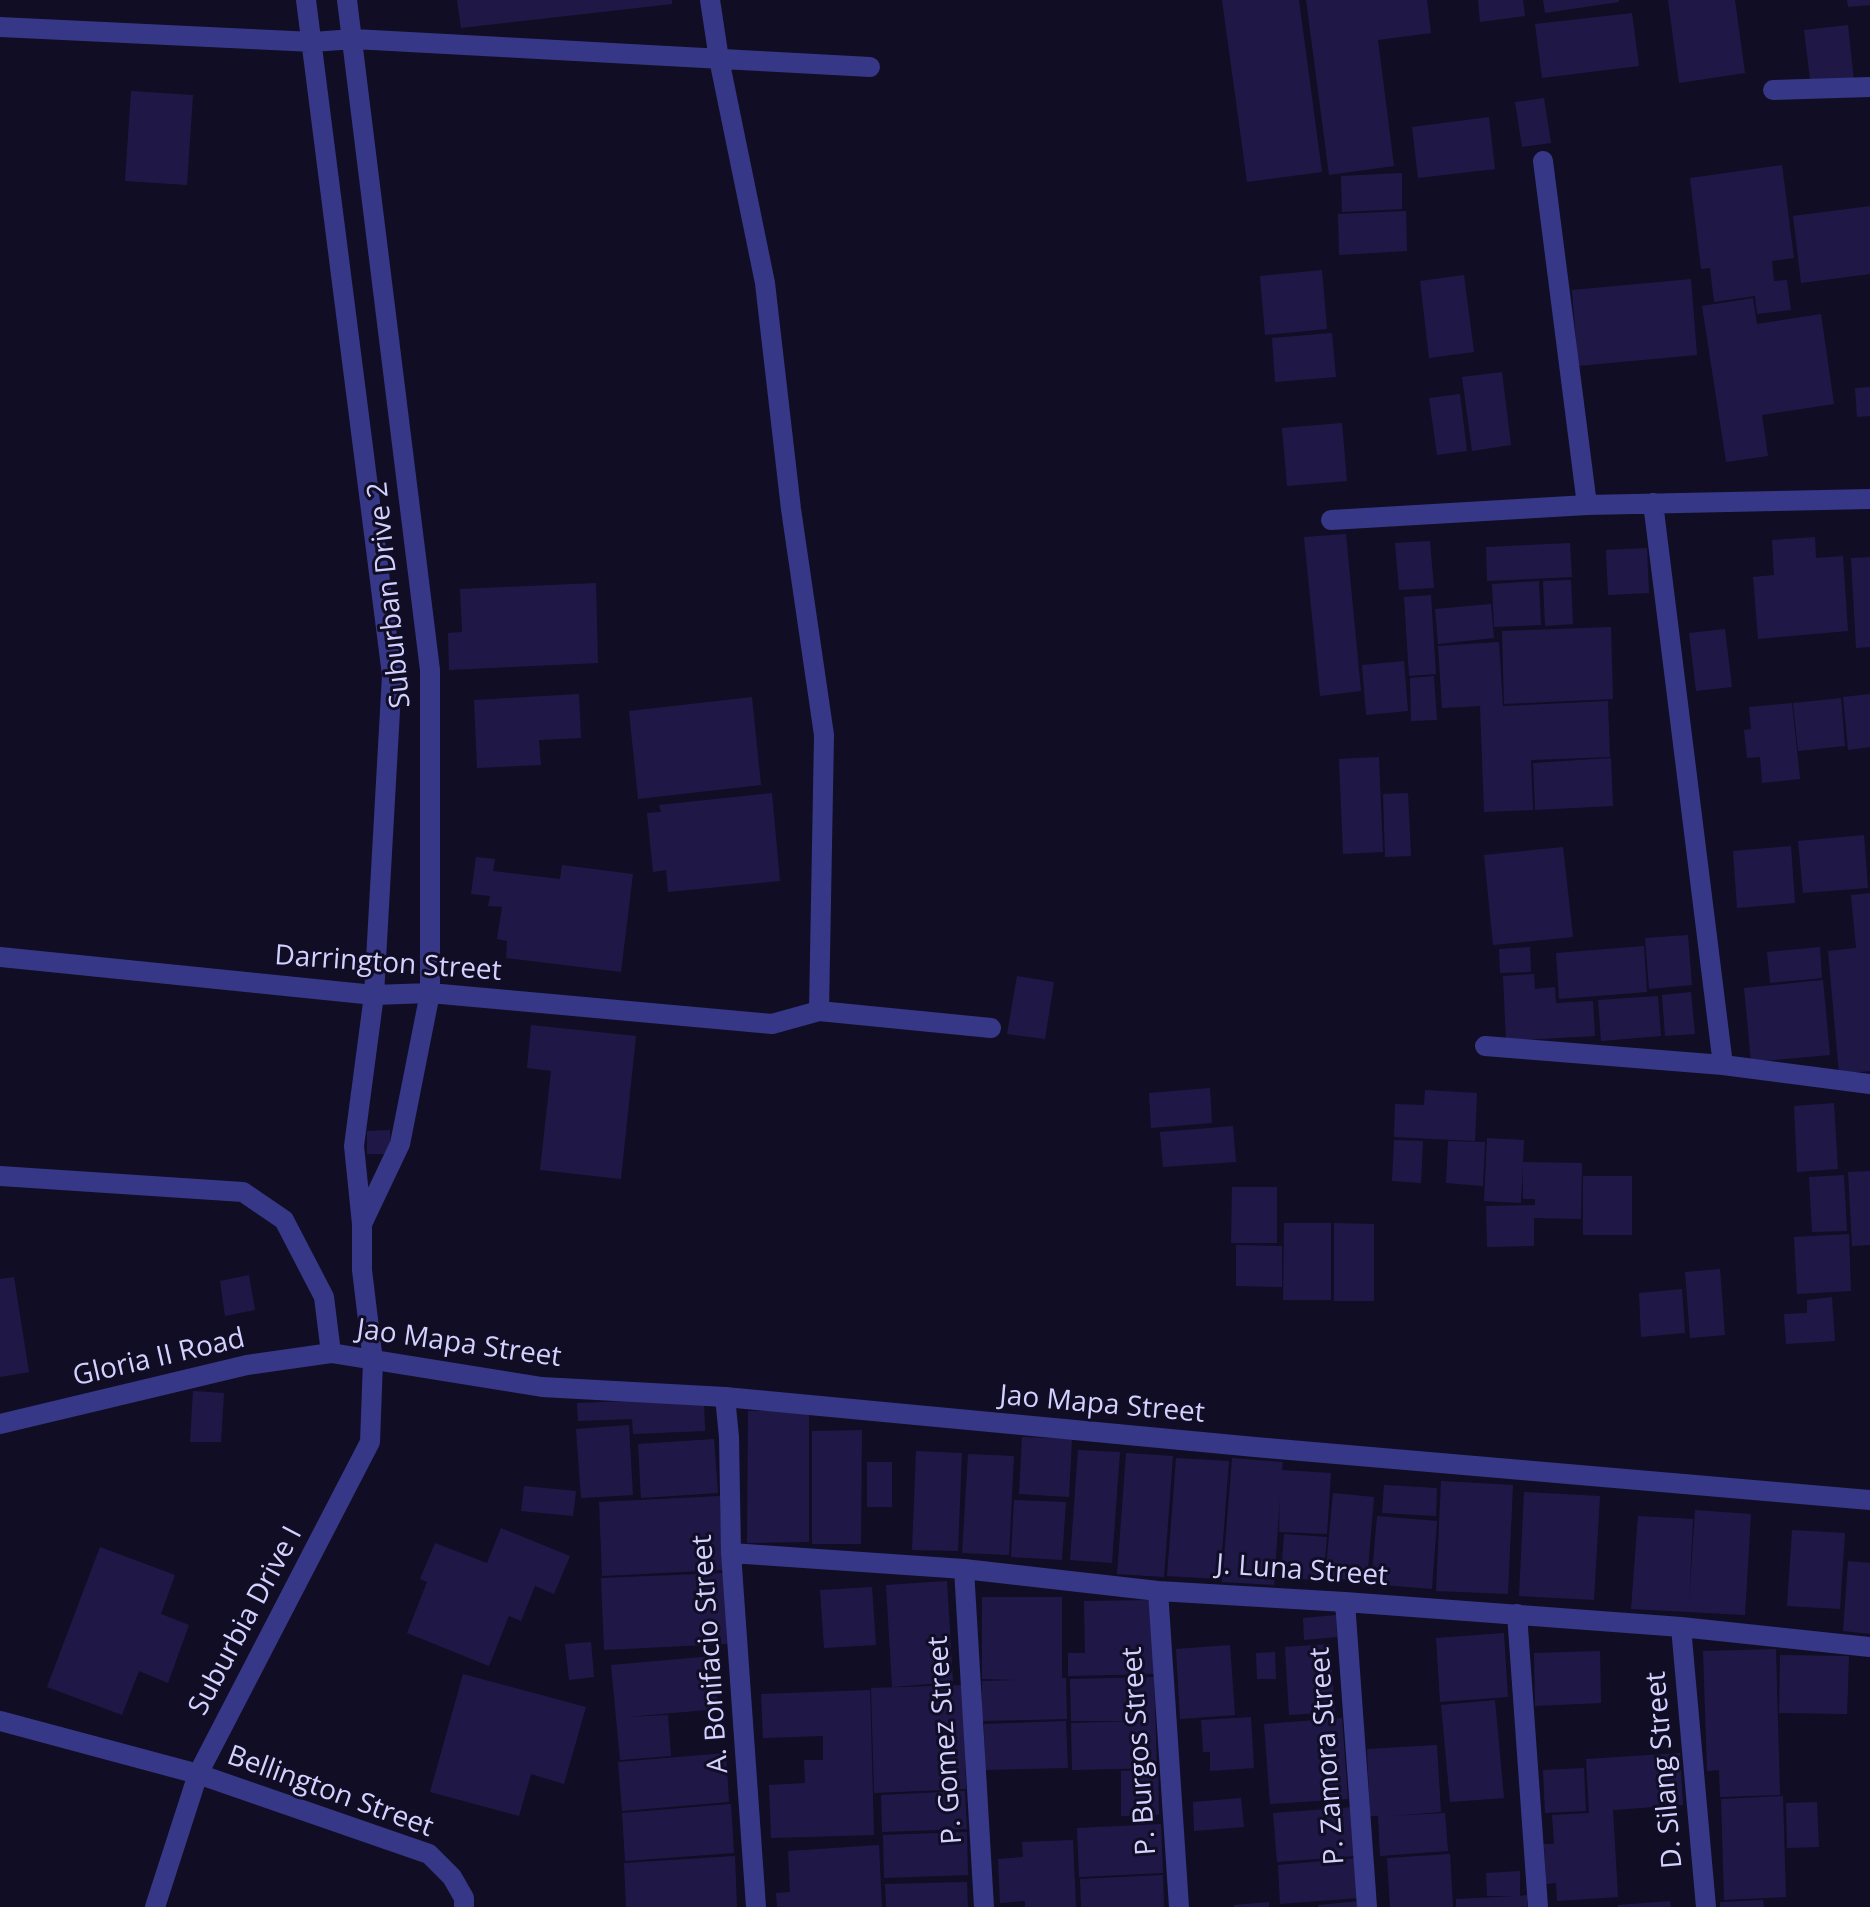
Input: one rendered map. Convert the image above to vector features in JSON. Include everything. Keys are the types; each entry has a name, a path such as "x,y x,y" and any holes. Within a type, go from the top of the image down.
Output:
{"street":[{"name":"Suburban Drive 2","path":"306,0 392,675 374,995 354,1146 362,1224 362,1270 373,1361"},
{"name":"Suburban Drive 2","path":"347,0 430,670 430,993 400,1144 362,1224"},
{"path":"710,0 719,59 765,283 791,509 824,735 819,1011 991,1028"},
{"path":"0,27 313,42 354,39 870,67"},
{"path":"1773,90 1870,87"},
{"path":"1543,161 1587,505"},
{"path":"1331,520 1587,505 1870,499"},
{"path":"1653,503 1723,1065"},
{"name":"Darrington Street","path":"0,957 374,995 430,993 772,1024 819,1011"},
{"path":"1485,1046 1723,1065 1870,1084"},
{"path":"0,1176 243,1192 284,1220 324,1297 331,1353"},
{"name":"Jao Mapa Street","path":"331,1353 542,1387 725,1397 1226,1445 1870,1500"},
{"name":"Gloria II Road","path":"0,1424 247,1365 331,1353"},
{"name":"Suburbia Drive I","path":"155,1907 198,1774 367,1450 373,1361"},
{"name":"A. Bonifacio Street","path":"725,1397 729,1437 731,1553 756,1907"},
{"name":"J. Luna Street","path":"731,1553 964,1569 1158,1591 1681,1627 1870,1647"},
{"name":"P. Gomez Street","path":"964,1569 984,1907"},
{"name":"P. Burgos Street","path":"1158,1591 1179,1907"},
{"name":"P. Zamora Street","path":"1345,1602 1367,1907"},
{"path":"1517,1614 1538,1907"},
{"name":"D. Silang Street","path":"1681,1627 1706,1907"},
{"name":"Bellington Street","path":"0,1721 198,1774 429,1854 452,1877 464,1898 464,1907"}],"building":[{"path":"457,0 672,0 672,4 461,28"},
{"path":"1222,0 1299,0 1322,172 1247,182"},
{"path":"1306,0 1427,0 1431,33 1378,40 1394,166 1329,175"},
{"path":"1478,0 1523,0 1525,16 1480,22"},
{"path":"1543,0 1619,0 1619,2 1545,13"},
{"path":"1668,0 1735,0 1745,73 1679,83"},
{"path":"1847,0 1870,0 1870,5 1848,7"},
{"path":"1632,13 1639,66 1542,78 1535,24"},
{"path":"1848,25 1854,81 1811,87 1804,30"},
{"path":"131,91 193,95 187,185 125,181"},
{"path":"1544,98 1551,143 1522,147 1515,102"},
{"path":"1489,117 1495,169 1418,178 1412,127"},
{"path":"1782,165 1794,258 1772,261 1774,281 1787,280 1791,310 1757,314 1755,296 1714,302 1710,268 1701,269 1690,178"},
{"path":"1402,173 1402,209 1342,212 1341,176"},
{"path":"1870,206 1870,274 1801,283 1793,216"},
{"path":"1406,211 1407,251 1339,255 1338,214"},
{"path":"1322,270 1327,329 1265,335 1260,276"},
{"path":"1464,275 1474,352 1429,358 1420,281"},
{"path":"1691,279 1697,355 1578,366 1572,290"},
{"path":"1753,298 1757,324 1821,314 1834,404 1762,415 1768,456 1726,462 1702,306"},
{"path":"1332,333 1336,377 1275,382 1272,338"},
{"path":"1502,372 1511,445 1472,451 1462,377"},
{"path":"1870,387 1870,416 1857,417 1855,388"},
{"path":"1460,394 1467,451 1437,455 1429,398"},
{"path":"1342,423 1347,481 1287,486 1282,428"},
{"path":"1346,534 1361,691 1320,696 1304,537"},
{"path":"1815,537 1816,558 1843,556 1848,631 1758,639 1753,577 1774,575 1772,540"},
{"path":"1430,541 1434,588 1399,590 1395,543"},
{"path":"1570,543 1572,577 1487,581 1486,547"},
{"path":"1647,548 1649,593 1608,595 1606,550"},
{"path":"1870,557 1870,647 1856,648 1851,558"},
{"path":"1571,580 1573,624 1545,626 1543,581"},
{"path":"1539,581 1541,625 1494,627 1492,584"},
{"path":"596,583 598,663 449,670 448,633 462,632 460,589"},
{"path":"1431,595 1436,674 1409,676 1404,597"},
{"path":"1491,604 1494,638 1438,644 1435,609"},
{"path":"1611,627 1613,699 1504,704 1502,631"},
{"path":"1725,629 1732,687 1696,691 1689,633"},
{"path":"1499,642 1503,706 1608,701 1610,757 1531,760 1533,810 1484,812 1480,706 1442,708 1438,646"},
{"path":"1404,661 1408,711 1366,715 1362,665"},
{"path":"1434,676 1437,720 1411,721 1410,678"},
{"path":"579,694 581,738 539,740 541,765 477,768 474,700"},
{"path":"1870,694 1870,747 1848,750 1843,697"},
{"path":"752,697 761,785 638,799 629,711"},
{"path":"1841,698 1845,746 1798,751 1793,703"},
{"path":"1792,703 1800,779 1762,783 1760,757 1747,758 1744,730 1751,729 1749,707"},
{"path":"1379,757 1383,852 1343,854 1339,759"},
{"path":"1611,758 1613,806 1535,810 1533,763"},
{"path":"772,793 780,881 668,892 666,870 653,872 647,813 661,812 659,805"},
{"path":"1408,793 1411,856 1385,857 1383,794"},
{"path":"1864,835 1868,888 1803,893 1798,841"},
{"path":"1791,846 1795,903 1737,908 1733,851"},
{"path":"1563,847 1573,937 1493,945 1484,855"},
{"path":"476,857 495,859 493,871 560,879 562,865 633,874 621,972 506,958 507,941 497,939 502,907 488,906 490,896 471,894"},
{"path":"1870,893 1870,1071 1839,1074 1828,951 1856,948 1851,895"},
{"path":"1688,935 1692,985 1649,989 1645,938"},
{"path":"1644,946 1647,992 1559,999 1556,953"},
{"path":"1530,947 1531,972 1500,973 1499,949"},
{"path":"1820,947 1822,978 1770,983 1767,952"},
{"path":"1534,974 1535,989 1555,987 1556,1003 1593,1001 1595,1036 1506,1041 1503,976"},
{"path":"1017,976 1054,982 1045,1039 1007,1034"},
{"path":"1823,980 1830,1055 1751,1062 1744,988"},
{"path":"1691,992 1695,1034 1665,1036 1662,995"},
{"path":"1658,996 1661,1036 1601,1041 1598,1000"},
{"path":"531,1025 636,1036 621,1179 540,1170 551,1071 527,1068"},
{"path":"1210,1088 1212,1123 1151,1128 1149,1093"},
{"path":"1425,1090 1477,1093 1475,1141 1394,1137 1395,1104 1424,1105"},
{"path":"1834,1103 1838,1169 1797,1172 1794,1106"},
{"path":"1233,1126 1236,1162 1163,1167 1160,1132"},
{"path":"390,1130 391,1154 367,1154 367,1131"},
{"path":"1487,1138 1524,1140 1523,1162 1582,1163 1581,1219 1534,1218 1534,1246 1487,1247 1486,1206 1535,1205 1535,1199 1523,1199 1523,1166 1521,1203 1484,1201"},
{"path":"1394,1140 1423,1141 1421,1183 1392,1181"},
{"path":"1448,1141 1485,1142 1483,1186 1446,1183"},
{"path":"1870,1171 1870,1245 1852,1246 1848,1172"},
{"path":"1844,1175 1847,1231 1812,1232 1809,1177"},
{"path":"1583,1176 1632,1176 1632,1235 1583,1235"},
{"path":"1232,1187 1277,1187 1277,1243 1231,1243"},
{"path":"1284,1223 1331,1223 1331,1300 1283,1300"},
{"path":"1334,1223 1374,1224 1374,1301 1334,1301"},
{"path":"1849,1234 1851,1291 1797,1294 1794,1237"},
{"path":"1236,1245 1282,1246 1282,1287 1236,1286"},
{"path":"1720,1269 1725,1335 1690,1338 1685,1272"},
{"path":"249,1275 255,1310 225,1316 220,1281"},
{"path":"14,1277 29,1372 0,1377 0,1279"},
{"path":"1682,1289 1685,1333 1641,1337 1639,1293"},
{"path":"1832,1297 1835,1341 1786,1344 1784,1314 1807,1313 1807,1300"},
{"path":"193,1391 224,1393 221,1442 190,1442"},
{"path":"704,1398 705,1431 633,1434 632,1419 578,1421 577,1403"},
{"path":"748,1411 809,1411 809,1542 747,1543"},
{"path":"629,1425 633,1495 581,1498 576,1429"},
{"path":"862,1430 861,1544 812,1544 812,1431"},
{"path":"1022,1437 1072,1439 1069,1497 1019,1494"},
{"path":"714,1439 718,1493 641,1498 638,1444"},
{"path":"1078,1450 1120,1452 1112,1563 1070,1560"},
{"path":"916,1451 962,1453 958,1551 912,1550"},
{"path":"1126,1453 1173,1456 1164,1577 1117,1574"},
{"path":"968,1454 1014,1456 1009,1555 962,1553"},
{"path":"1176,1458 1229,1461 1220,1579 1167,1576"},
{"path":"1232,1458 1283,1462 1282,1470 1331,1473 1327,1534 1279,1532 1280,1498 1274,1585 1222,1582"},
{"path":"867,1462 892,1462 892,1507 867,1507"},
{"path":"1441,1481 1513,1485 1508,1594 1436,1591"},
{"path":"1384,1485 1437,1488 1436,1516 1382,1513"},
{"path":"524,1486 576,1491 573,1516 521,1511"},
{"path":"1524,1492 1600,1496 1594,1600 1519,1596"},
{"path":"1333,1493 1374,1497 1367,1581 1325,1578"},
{"path":"720,1496 722,1570 602,1576 599,1502"},
{"path":"1014,1500 1066,1502 1062,1560 1011,1557"},
{"path":"1695,1510 1751,1514 1745,1615 1631,1609 1638,1516 1693,1519 1689,1603"},
{"path":"1377,1516 1437,1521 1432,1589 1371,1584"},
{"path":"501,1528 570,1556 554,1594 535,1586 521,1621 509,1616 489,1666 407,1633 427,1582 420,1579 435,1543 487,1563"},
{"path":"1792,1530 1845,1533 1840,1609 1787,1606"},
{"path":"1284,1534 1327,1537 1323,1581 1281,1577"},
{"path":"100,1547 175,1575 161,1614 189,1625 168,1683 139,1671 122,1715 47,1687"},
{"path":"1848,1561 1870,1563 1870,1634 1843,1631"},
{"path":"724,1573 727,1644 604,1650 601,1578"},
{"path":"947,1581 953,1682 892,1687 886,1585"},
{"path":"872,1587 876,1645 824,1648 820,1590"},
{"path":"982,1597 1062,1597 1062,1678 1066,1678 1067,1719 982,1721 982,1681 1018,1680 982,1679"},
{"path":"1154,1600 1155,1674 1068,1676 1068,1653 1085,1653 1084,1601"},
{"path":"1336,1615 1337,1637 1304,1640 1303,1618"},
{"path":"1504,1633 1508,1697 1440,1702 1436,1638"},
{"path":"591,1642 594,1677 569,1680 565,1644"},
{"path":"1330,1644 1335,1712 1289,1715 1285,1647"},
{"path":"1230,1645 1235,1715 1180,1719 1176,1649"},
{"path":"1776,1649 1780,1795 1720,1797 1719,1770 1707,1771 1703,1651"},
{"path":"1600,1651 1601,1703 1535,1706 1534,1653"},
{"path":"1275,1652 1276,1679 1257,1679 1256,1653"},
{"path":"1780,1655 1849,1656 1847,1714 1779,1713"},
{"path":"713,1656 718,1709 628,1717 668,1715 671,1756 620,1760 611,1665"},
{"path":"463,1674 586,1707 564,1784 531,1774 519,1816 430,1792"},
{"path":"1154,1677 1157,1768 1072,1770 1071,1723 1137,1721 1071,1721 1070,1679"},
{"path":"963,1685 966,1789 874,1793 871,1688"},
{"path":"870,1690 874,1835 771,1838 769,1785 805,1783 804,1760 823,1760 823,1736 763,1738 761,1694"},
{"path":"1495,1700 1504,1798 1450,1802 1441,1705"},
{"path":"1251,1717 1254,1768 1210,1771 1210,1752 1203,1752 1201,1720"},
{"path":"1342,1718 1348,1799 1270,1804 1264,1724"},
{"path":"1066,1721 1068,1768 985,1770 984,1724"},
{"path":"1437,1745 1441,1812 1391,1816 1445,1813 1448,1851 1380,1856 1378,1816 1370,1816 1367,1749"},
{"path":"726,1753 729,1802 622,1811 618,1762"},
{"path":"1680,1753 1683,1805 1613,1810 1618,1897 1557,1901 1556,1883 1546,1884 1544,1844 1554,1844 1552,1815 1589,1813 1586,1759"},
{"path":"1584,1768 1586,1811 1545,1813 1543,1770"},
{"path":"1158,1769 1159,1815 1121,1816 1121,1771"},
{"path":"965,1791 967,1829 882,1832 881,1795"},
{"path":"1783,1796 1786,1897 1724,1900 1721,1799"},
{"path":"1241,1798 1244,1827 1194,1831 1193,1802"},
{"path":"1817,1802 1819,1847 1787,1848 1786,1803"},
{"path":"731,1804 734,1853 625,1861 622,1813"},
{"path":"1353,1807 1356,1856 1277,1862 1273,1813"},
{"path":"1161,1824 1163,1873 1079,1877 1077,1828"},
{"path":"967,1832 968,1875 884,1878 883,1835"},
{"path":"1073,1840 1076,1907 1025,1907 1025,1901 1000,1903 998,1859 1023,1857 1022,1842"},
{"path":"879,1845 882,1907 777,1907 776,1893 790,1892 788,1851"},
{"path":"1450,1854 1453,1907 1390,1907 1387,1858"},
{"path":"735,1856 737,1907 626,1907 624,1863"},
{"path":"1357,1858 1359,1898 1280,1904 1278,1865"},
{"path":"1520,1871 1520,1896 1527,1895 1527,1907 1456,1907 1456,1899 1516,1896 1487,1896 1486,1873"},
{"path":"1163,1875 1164,1907 1081,1907 1080,1879"},
{"path":"967,1882 968,1907 886,1907 885,1884"},
{"path":"1763,1900 1764,1907 1720,1907 1720,1902"},
{"path":"1360,1901 1361,1907 1318,1907 1318,1905"},
{"path":"1670,1901 1671,1907 1618,1907 1618,1905"},
{"path":"1269,1902 1269,1907 1234,1907 1234,1905"}]}
